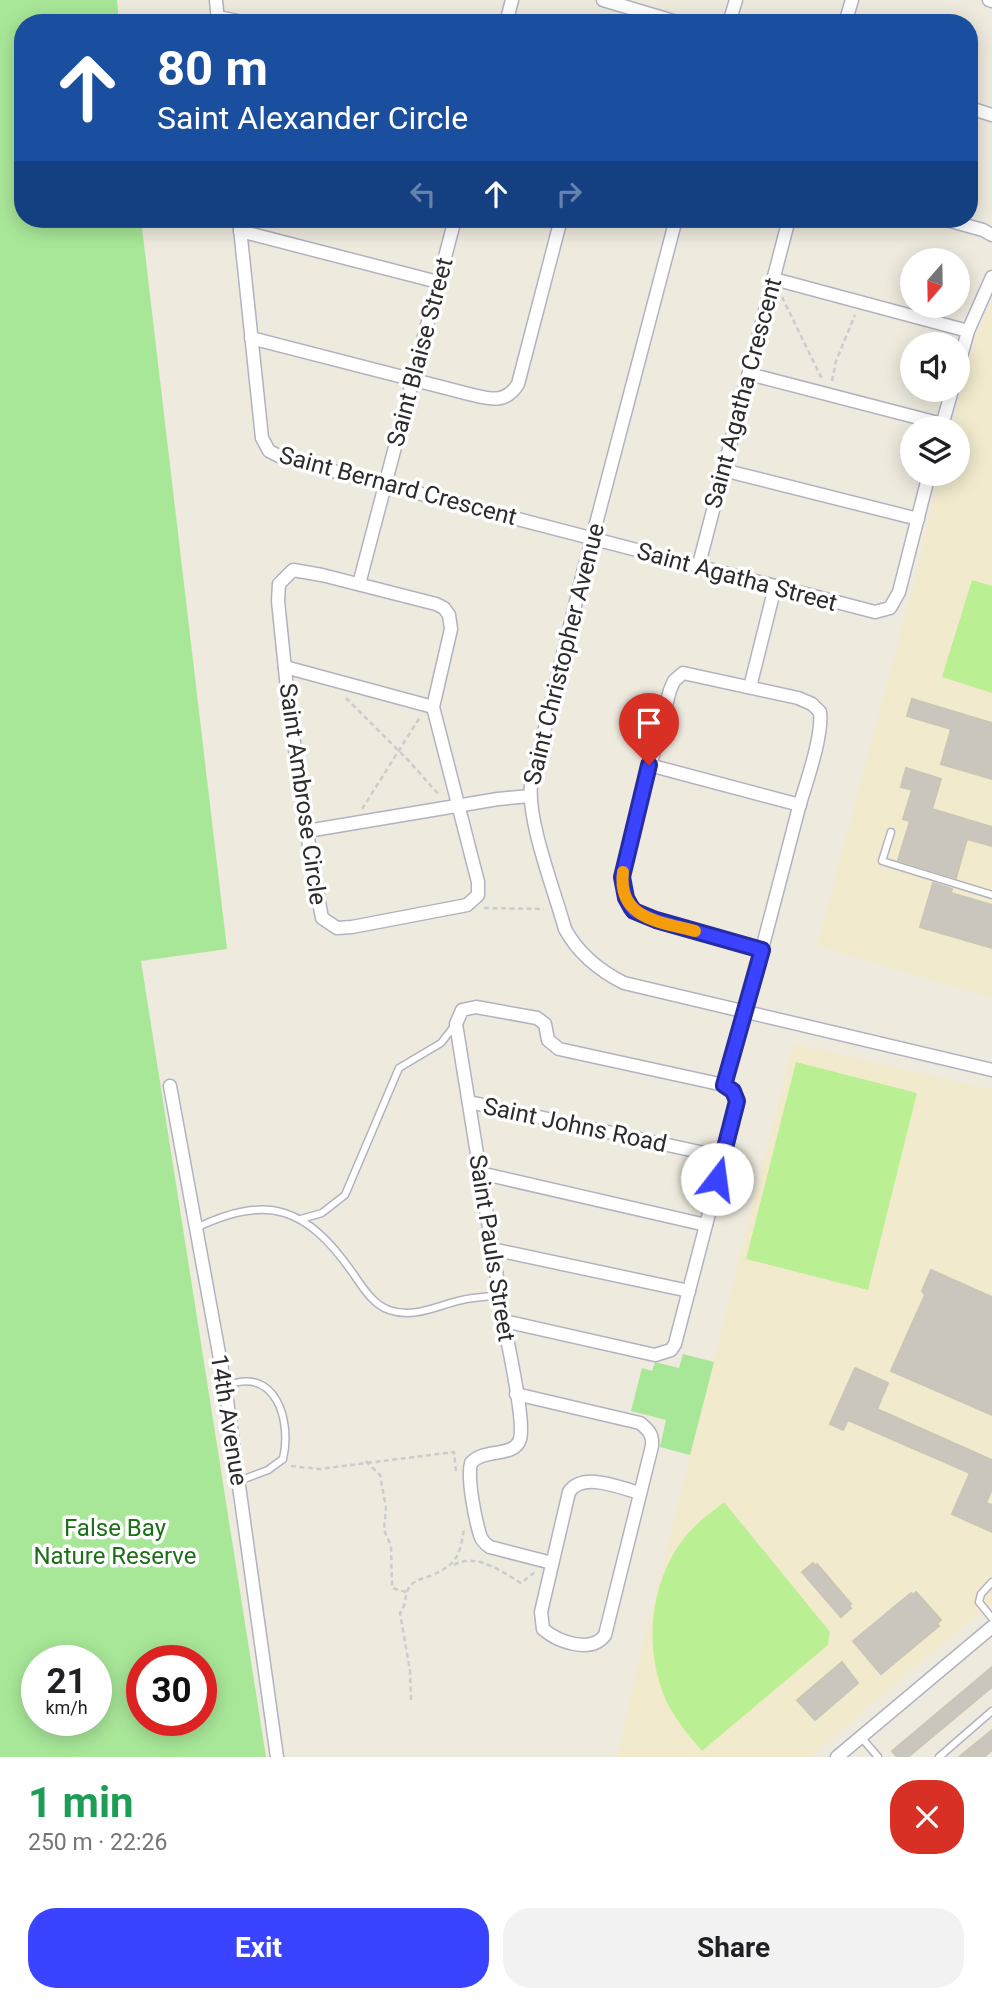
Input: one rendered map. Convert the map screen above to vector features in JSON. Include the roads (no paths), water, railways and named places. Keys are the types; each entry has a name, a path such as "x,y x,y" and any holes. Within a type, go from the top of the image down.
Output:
{"street":[{"path":"603,0 622,3 654,14"},
{"name":"Saint Bernard Crescent","path":"239,228 262,438 269,451 283,458 592,538"},
{"path":"249,228 438,282"},
{"name":"Saint Blaise Street","path":"385,485 453,228"},
{"path":"251,338 498,400 510,395 518,384 559,228"},
{"name":"Saint Christopher Avenue","path":"674,228 592,538 530,796 537,831 565,929 590,960 624,983 992,1070"},
{"name":"Saint Agatha Crescent","path":"698,568 787,228"},
{"path":"976,228 992,235"},
{"path":"774,279 968,331 992,277"},
{"path":"749,374 906,416"},
{"path":"723,470 918,519 926,486"},
{"path":"359,584 385,485"},
{"name":"Saint Agatha Street","path":"592,538 867,612 884,611 895,602 918,519"},
{"name":"Saint Ambrose Circle","path":"299,570 444,608 449,615 451,629 430,706 479,888 478,895 467,905 352,927 337,928 322,918 318,907 285,667 278,593 279,584 288,573 299,570"},
{"path":"750,687 775,587"},
{"path":"285,667 430,706"},
{"path":"724,1085 746,1013 800,805 820,727 820,712 812,704 798,698 688,673 678,676 670,690 649,765 622,877 626,898 634,911 656,920 762,950"},
{"path":"649,765 800,805"},
{"path":"307,831 458,805 530,796"},
{"path":"456,1024 459,1013 469,1008 537,1018 545,1024 548,1040 559,1049 724,1085 733,1091 737,1101 676,1344 671,1350 655,1355 504,1321"},
{"name":"Saint Pauls Street","path":"456,1024 521,1435 510,1450 482,1454 471,1463 470,1475 480,1534 485,1544 490,1547 552,1563"},
{"name":"14th Avenue","path":"170,1086 225,1386 277,1757"},
{"name":"Saint Johns Road","path":"469,1102 723,1157"},
{"path":"480,1173 706,1225"},
{"path":"492,1248 689,1291"},
{"path":"516,1394 640,1423 650,1430 653,1439 608,1629 598,1643 587,1646 557,1639 543,1629 541,1612 569,1492 573,1486 590,1482 640,1493"},
{"path":"836,1757 992,1627"}],"lane":[{"path":"891,832 882,861 992,895"},
{"path":"301,1219 322,1213 345,1195 399,1068 441,1043 456,1024"},
{"path":"196,1228 220,1217 262,1209 278,1210 301,1219 320,1233 337,1251 375,1302 395,1312 419,1312 466,1299 500,1295"},
{"path":"225,1386 248,1381 263,1384 272,1392 279,1407 284,1437 283,1459 278,1465 239,1481"},
{"path":"992,1582 981,1594 979,1602 992,1618"},
{"path":"939,1757 992,1711"},
{"path":"860,1737 878,1757"}],"park label":[{"name":"False Bay Nature Reserve","path":"115,1542"}]}
